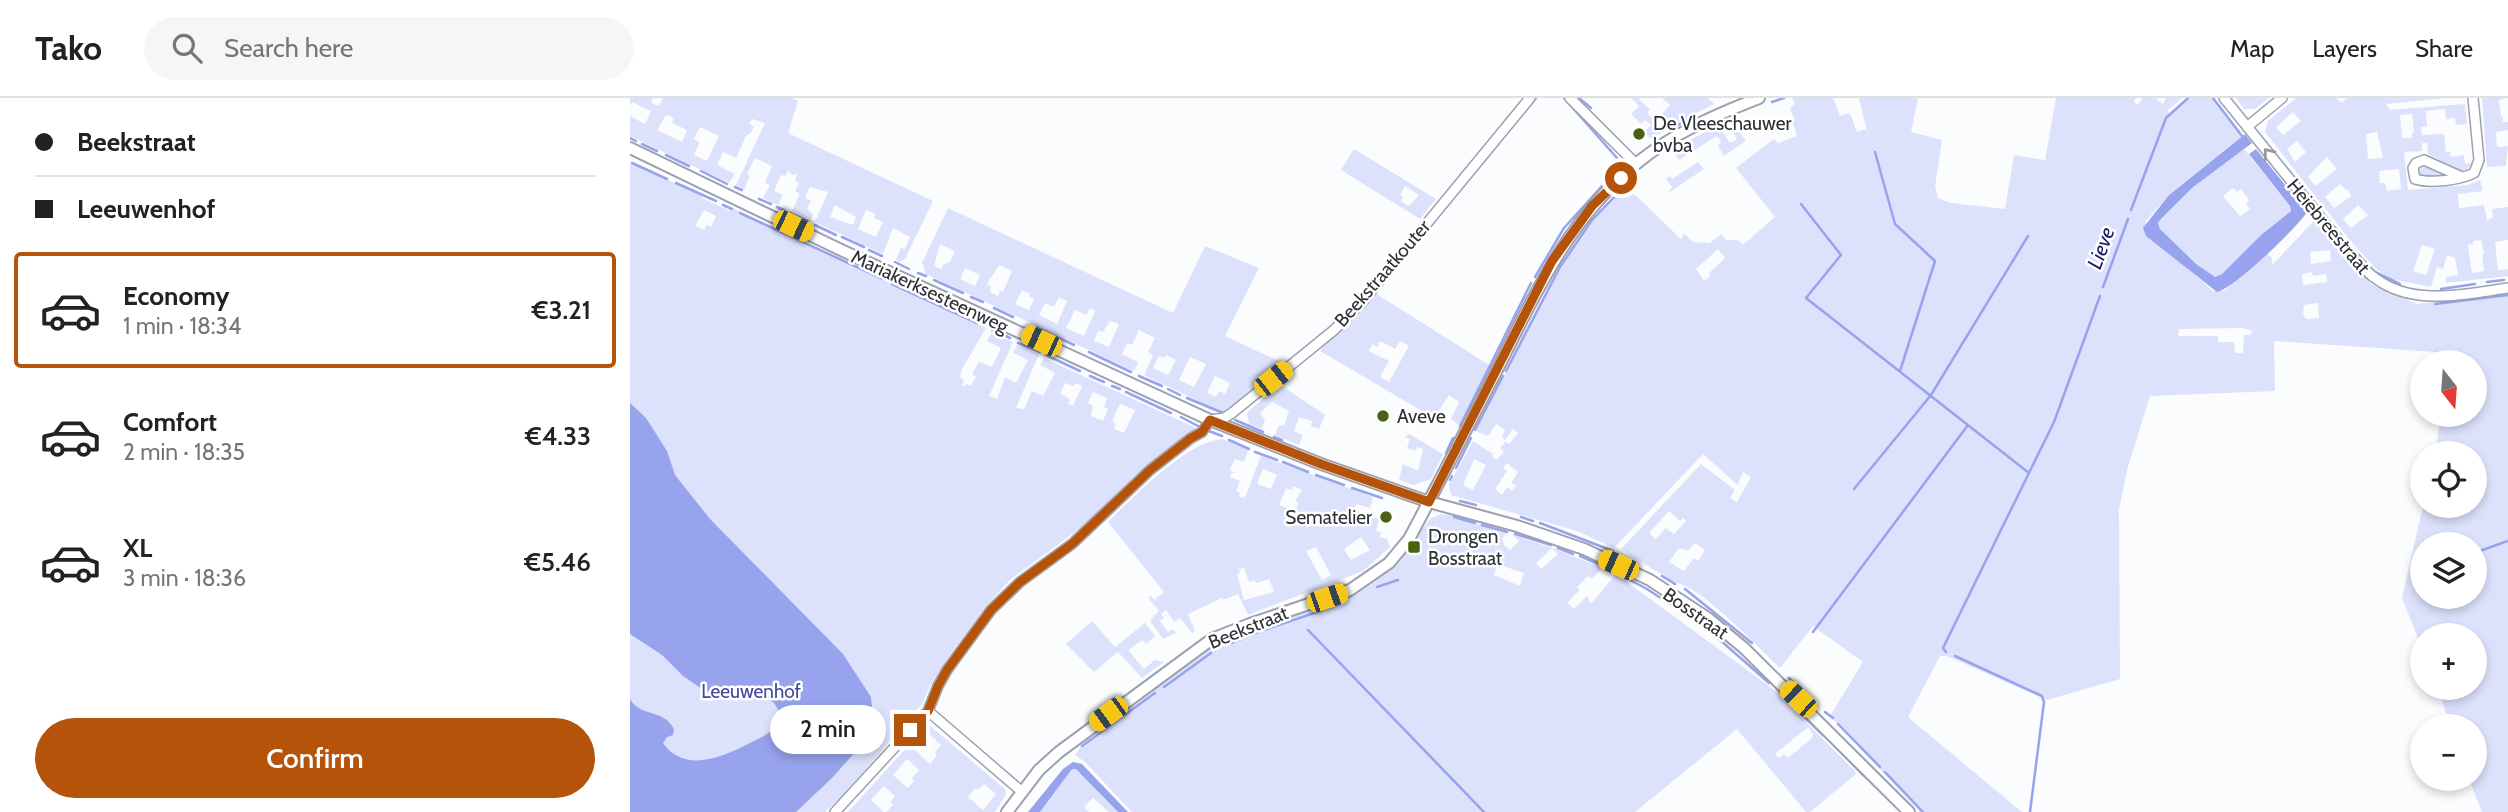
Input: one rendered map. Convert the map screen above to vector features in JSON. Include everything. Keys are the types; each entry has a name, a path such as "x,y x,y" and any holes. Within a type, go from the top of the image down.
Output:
{"street":[{"name":"Beekstraatkouter","path":"1210,420 1224,418 1232,413 1334,330 1363,301 1530,98"},
{"path":"1570,98 1636,163"},
{"name":"Beekstraat","path":"1007,812 1039,770 1082,733 1202,645 1250,624 1350,590 1389,563 1409,539 1429,502 1552,261 1592,206 1636,163 1692,126 1759,98"},
{"name":"Heiebreestraat","path":"2224,98 2351,255 2374,278 2401,292 2422,296 2508,288"},
{"path":"2247,127 2282,98"},
{"path":"2462,177 2424,160 2416,163 2413,168 2415,179 2422,181 2462,177 2474,173 2479,167 2473,98"},
{"name":"Mariakerksesteenweg","path":"630,148 839,249 1210,420 1321,464 1429,502"},
{"path":"835,812 928,711 947,670 991,610 1020,582 1072,544 1150,470 1202,432 1210,420"},
{"name":"Bosstraat","path":"1429,502 1517,526 1584,549 1650,580 1709,619 1744,648 1909,812"},
{"path":"928,711 1021,791"}],"green space":[{"path":"630,98 653,98 651,103 659,106 663,98 793,98 798,101 788,133 933,201 905,259 899,262 896,260 901,248 905,249 910,237 893,228 883,254 815,222 828,192 810,187 805,197 811,201 807,209 813,214 811,220 792,211 800,194 795,191 799,183 795,181 797,173 793,175 788,171 785,176 781,175 774,191 783,195 778,205 763,198 770,185 765,183 772,166 755,158 747,174 750,176 744,189 736,185 765,123 752,119 749,124 754,126 736,158 723,152 717,165 735,174 729,183 630,136 630,116 645,124 651,111 632,102 630,105","holes":["666,115 674,118 672,123 687,130 682,142 657,130","700,127 719,136 707,161 694,155 700,142 694,139","835,205 856,217 853,225 830,217","866,210 876,214 874,218 883,222 876,237 858,229"]},
{"path":"1631,98 1640,98 1650,109 1647,113 1664,131 1651,139 1644,132 1651,125 1645,120 1641,124 1631,114 1639,106"},
{"path":"1662,98 1708,98 1714,104 1672,126 1661,115 1670,105"},
{"path":"1792,98 1833,98 1840,116 1850,113 1857,132 1866,129 1870,143 1859,98 1918,98 1911,132 1942,140 1935,187 1938,198 1951,203 2005,209 2014,155 2045,160 2056,98 2136,98 2134,102 2138,105 2142,98 2158,98 2163,104 2166,98 2182,98 2167,111 2169,113 2188,98 2213,98 2242,136 2168,196 2145,222 2188,269 2213,291 2224,291 2267,253 2272,258 2272,265 2315,220 2371,284 2417,304 2508,293 2508,812 2482,812 2474,791 2487,791 2487,714 2447,714 2441,700 2487,700 2487,623 2412,623 2402,598 2410,563 2410,609 2487,609 2487,532 2417,532 2420,518 2487,518 2487,441 2437,441 2439,427 2487,427 2487,350 2410,350 2274,341 2275,391 2150,396 2127,470 2119,510 2120,679 2047,700 1947,656 1940,656 1908,717 2022,812 1920,812 1830,716 1863,662 1813,626 1780,668 1713,605 1621,549 1701,464 1735,490 1730,498 1737,502 1751,477 1743,472 1738,485 1703,454 1614,548 1577,531 1451,495 1449,485 1473,441 1493,454 1492,457 1497,460 1504,451 1500,448 1505,442 1509,444 1518,433 1513,429 1505,440 1502,436 1505,430 1496,424 1488,436 1476,431 1560,267 1592,220 1627,187 1681,239 1684,233 1693,242 1710,243 1721,234 1726,240 1738,240 1743,245 1775,217 1736,168 1774,139 1778,143 1797,136 1790,109 1795,103","holes":["1718,249 1725,258 1704,281 1696,269","2330,250 2331,261 2311,264 2310,252","2302,274 2326,274 2327,282 2303,285","2318,303 2319,318 2306,319 2303,314 2304,305","2243,328 2253,331 2250,335 2244,335 2243,353 2235,353 2234,342 2218,342 2218,336 2178,336 2179,329","1474,459 1486,465 1473,490 1463,485","1507,463 1518,472 1511,483 1516,486 1512,491 1507,487 1502,495 1495,489 1507,471 1503,468","1669,511 1680,521 1683,518 1686,521 1674,534 1666,528 1656,539 1649,533","1695,543 1705,550 1698,561 1694,558 1684,571 1669,562 1679,548 1688,551"]},
{"path":"2236,98 2269,98 2255,109 2244,109"},
{"path":"2296,98 2336,98 2342,103 2346,98 2447,98 2386,104 2390,110 2465,104 2467,124 2456,125 2455,118 2446,119 2445,109 2426,111 2427,126 2421,127 2422,135 2444,134 2446,152 2450,152 2451,157 2464,155 2465,164 2470,163 2470,166 2465,171 2458,170 2428,154 2427,143 2422,143 2422,151 2404,152 2408,190 2468,185 2480,180 2483,191 2458,194 2459,208 2484,205 2487,220 2493,218 2492,209 2508,207 2508,240 2495,242 2498,270 2508,269 2508,276 2446,283 2446,277 2458,275 2455,258 2447,255 2443,269 2437,267 2431,287 2391,279 2376,269 2349,239 2265,132 2268,121","holes":["2293,112 2301,121 2283,135 2276,127","2412,114 2412,138 2402,138 2400,115","2377,132 2383,158 2368,159 2366,134","2297,141 2306,152 2295,162 2287,149","2327,157 2337,169 2315,186 2308,177","2399,169 2401,189 2387,191 2385,183 2380,183 2379,171","2340,184 2348,189 2351,196 2334,208 2325,197","2358,205 2368,215 2351,228 2343,219","2481,240 2484,271 2472,273 2468,245","2422,245 2435,249 2426,275 2413,271"]},
{"path":"2482,98 2508,98 2499,100 2501,117 2503,122 2508,122 2508,130 2496,132 2497,147 2508,146 2506,166 2487,167"},
{"path":"1718,125 1730,143 1737,139 1733,132 1737,129 1746,141 1724,156 1718,146 1721,142 1717,136 1679,160 1672,150"},
{"path":"1354,149 1436,199 1420,219 1341,170","holes":["1405,186 1419,195 1409,206 1401,201 1403,197 1400,195"]},
{"path":"2244,149 2290,206 2291,211 2261,235 2222,274 2215,277 2174,245 2158,223 2192,188","holes":["2233,188 2237,192 2241,189 2249,200 2246,203 2250,209 2240,216 2223,196"]},
{"path":"1698,162 1704,169 1667,194 1672,187 1666,179 1670,176 1672,179"},
{"path":"630,164 700,194 702,198 730,211 733,208 986,328 962,369 960,377 964,380 964,387 966,384 971,386 976,377 972,374 979,362 992,367 1001,348 987,341 991,333 1013,342 989,396 997,399 1005,377 1016,383 1028,360 1013,353 1017,345 1039,354 1016,408 1024,409 1032,391 1043,396 1055,373 1040,365 1044,358 1196,428 1132,478 1090,521 1011,579 986,606 949,656 922,704 848,790 825,812 630,812","holes":["704,210 716,216 711,227 707,225 704,230 695,226","1065,383 1082,386 1073,406 1068,403 1070,399 1060,394","1093,392 1107,398 1104,407 1108,409 1103,421 1091,416 1093,406 1088,403","1120,404 1135,410 1124,433 1114,429 1116,424 1112,421"]},
{"path":"2425,164 2444,175 2425,178 2419,176 2418,168"},
{"path":"948,208 1173,313 1205,246 1259,268 1225,336 1283,363 1223,413 1144,375 1153,355 1148,352 1155,338 1139,330 1132,345 1127,343 1122,354 1138,362 1134,371 926,274 922,263","holes":["940,244 955,251 950,262 944,264 941,269 934,266","999,265 1012,271 1003,292 1000,291 998,296 990,292 991,286 987,284","965,268 980,275 975,286 960,279","1022,290 1034,299 1029,310 1015,304","1059,297 1067,301 1057,324 1039,315 1045,303 1054,307","1090,308 1095,311 1084,336 1066,328 1075,310 1086,315","1110,321 1119,324 1109,347 1094,341 1098,331 1103,332","1166,355 1176,360 1168,375 1153,368 1159,356 1164,358","1190,357 1206,364 1194,387 1179,380","1215,376 1230,383 1225,394 1219,391 1216,397 1207,393"]},
{"path":"1375,293 1489,365 1460,426 1451,419 1459,402 1449,395 1434,418 1320,351 1330,337","holes":["1380,341 1395,349 1400,341 1409,346 1389,382 1380,377 1389,361 1369,351 1372,344 1377,347"]},
{"path":"1279,384 1325,415 1319,429 1311,426 1312,421 1299,417 1294,431 1303,435 1299,445 1275,435 1279,425 1284,426 1289,411 1272,402 1260,413 1265,420 1262,429 1249,424 1247,413"},
{"path":"1409,434 1443,454 1431,479 1414,485 1399,480 1403,464 1418,471 1423,449 1417,447 1416,451 1407,448 1410,439 1405,437"},
{"path":"1222,439 1248,450 1244,462 1235,459 1230,470 1235,473 1231,473 1230,477 1240,481 1236,491 1243,498 1261,456 1373,497 1370,508 1356,504 1354,511 1379,519 1376,531 1381,532 1380,537 1387,539 1390,547 1363,571 1248,615 1238,594 1223,600 1222,598 1188,614 1195,631 1192,633 1180,618 1174,622 1166,610 1161,614 1164,618 1160,621 1168,632 1173,629 1176,633 1163,639 1151,622 1159,611 1148,598 1151,596 1154,600 1164,592 1108,522 1161,472 1208,442","holes":["1263,469 1277,475 1271,489 1257,484","1293,486 1302,490 1295,501 1299,503 1295,511 1279,505 1286,488 1292,490","1361,537 1370,550 1351,560 1344,549","1316,547 1331,575 1322,580 1306,551","1244,568 1249,582 1269,579 1274,592 1244,600 1237,574 1240,573 1239,569"]},
{"path":"1441,514 1454,516 1506,534 1502,538 1504,545 1510,550 1519,541 1512,535 1553,548 1602,568 1592,579 1588,576 1577,587 1580,590 1567,603 1574,609 1587,596 1591,604 1616,574 1780,694 1857,773 1810,812 1806,812 1737,729 1635,812 1132,812 1085,762 1075,755 1082,745 1206,651 1259,628 1359,593 1390,571 1430,519","holes":["1552,548 1558,554 1541,569 1536,563","1497,564 1524,573 1520,586 1494,575","1808,727 1813,734 1811,739 1788,758 1784,754 1779,758 1775,754"]},
{"path":"1092,621 1115,647 1145,623 1155,636 1146,644 1142,640 1128,650 1144,669 1155,660 1164,662 1142,678 1118,652 1094,672 1066,644"},
{"path":"928,724 1005,789 1006,795 995,812 886,812 893,805 890,802 895,796 884,786 871,800 884,812 848,812","holes":["930,735 941,745 930,764 916,751","907,759 919,770 908,788 893,775","984,784 996,794 983,810 968,797 975,788 978,790"]},
{"path":"1072,769 1076,769 1118,812 1109,812 1093,798 1084,807 1089,812 1040,812"}],"water":[{"path":"2245,134 2252,143 2192,188 2161,219 2158,223 2160,229 2196,264 2215,277 2222,274 2261,235 2291,211 2290,206 2249,154 2256,149 2307,212 2264,257 2236,281 2217,292 2146,236 2143,228 2168,196"},
{"name":"Leeuwenhof","path":"630,403 646,418 667,451 675,475 710,519 843,654 871,697 872,707 868,717 866,740 832,778 796,812 630,812 630,699 640,709 669,722 674,729 673,735 667,737 663,743 682,758 693,760 716,757 760,738 773,729 781,714 768,699 705,691 683,676 662,655 630,634"},
{"path":"1073,762 1082,764 1128,812 1118,812 1076,769 1072,769 1040,812 1028,812 1063,769"}],"waterway":[{"path":"1375,293 1536,98"},
{"path":"1564,98 1617,158 1618,168"},
{"path":"1579,98 1591,108"},
{"path":"1772,102 1784,98"},
{"path":"2131,210 2166,118 2188,98"},
{"path":"2213,98 2242,136"},
{"path":"1675,127 1689,118"},
{"path":"630,138 636,141"},
{"path":"642,144 657,151"},
{"path":"1875,152 1895,224 1935,261 1900,371"},
{"path":"666,155 689,166"},
{"path":"632,163 667,179"},
{"path":"701,171 727,184"},
{"path":"1535,277 1564,228 1612,175"},
{"path":"676,183 716,201"},
{"path":"735,187 742,190"},
{"path":"1506,371 1560,267 1592,220 1620,191"},
{"path":"759,199 771,204"},
{"path":"1801,204 1841,255 1806,298 2029,473"},
{"path":"723,205 732,209"},
{"path":"777,207 784,210"},
{"path":"740,213 883,279"},
{"path":"790,213 808,221"},
{"name":"Lieve","path":"2103,287 2128,219"},
{"path":"815,225 836,235"},
{"path":"1854,489 1931,395 2028,236"},
{"path":"842,237 864,247"},
{"path":"869,250 882,256"},
{"path":"2355,251 2375,272 2400,284"},
{"path":"895,262 909,269"},
{"path":"918,273 926,276"},
{"path":"934,280 963,293"},
{"path":"2487,282 2504,280"},
{"path":"1460,426 1531,283"},
{"path":"892,284 977,323"},
{"path":"2441,289 2475,284"},
{"path":"2435,304 2508,295"},
{"path":"1946,652 1943,648 2054,422 2100,296"},
{"path":"971,297 983,302"},
{"path":"994,308 1013,317"},
{"path":"1036,327 1074,345"},
{"path":"992,330 1010,338"},
{"path":"1018,343 1040,352"},
{"path":"1089,352 1131,372"},
{"path":"1046,355 1080,371"},
{"path":"1090,376 1104,382"},
{"path":"1139,376 1162,386"},
{"path":"1475,430 1503,376"},
{"path":"1112,386 1120,389"},
{"path":"1168,389 1180,395"},
{"path":"1126,392 1171,413"},
{"path":"1187,398 1223,413"},
{"path":"1181,417 1198,426"},
{"path":"1235,420 1263,432"},
{"path":"1813,632 1968,425"},
{"path":"1209,431 1222,436"},
{"path":"1274,437 1282,440"},
{"path":"1446,453 1453,438"},
{"path":"1456,468 1471,438"},
{"path":"1229,440 1249,449"},
{"path":"1255,452 1277,460"},
{"path":"1283,462 1308,472"},
{"path":"1316,475 1344,485"},
{"path":"1450,480 1452,476"},
{"path":"1352,488 1382,498"},
{"path":"1460,501 1476,505"},
{"path":"1454,517 1475,523"},
{"path":"1521,517 1533,521"},
{"path":"1540,523 1613,551"},
{"path":"1482,525 1507,532"},
{"path":"1515,534 1551,545"},
{"path":"2487,548 2508,541"},
{"path":"1558,548 1573,554"},
{"path":"1580,556 1607,568"},
{"path":"1615,572 1647,589 1708,629"},
{"path":"1662,576 1675,584"},
{"path":"1377,587 1398,580"},
{"path":"1685,589 1752,643"},
{"path":"1264,630 1332,607"},
{"path":"1308,630 1484,812"},
{"path":"1231,643 1260,631"},
{"path":"1712,633 1769,683"},
{"path":"1164,687 1211,653"},
{"path":"1955,656 2042,696 2044,702 2030,812"},
{"path":"1789,678 1810,698"},
{"path":"1082,746 1155,693"},
{"path":"1782,695 1823,735"},
{"path":"1825,712 1833,718"},
{"path":"1838,724 1880,767"},
{"path":"1832,743 1864,776"},
{"path":"1885,772 1923,812"}],"place":[{"name":"De Vleeschauwer bvba","path":"1639,134"},
{"name":"Aveve","path":"1383,416"},
{"name":"Sematelier","path":"1386,517"},
{"name":"Drongen Bosstraat","path":"1414,547"}],"route":[{"path":"910,730 928,711 947,670 991,610 1020,582 1072,544 1150,470 1202,432 1210,420 1321,464 1429,502 1552,261 1592,206 1621,178"}]}
